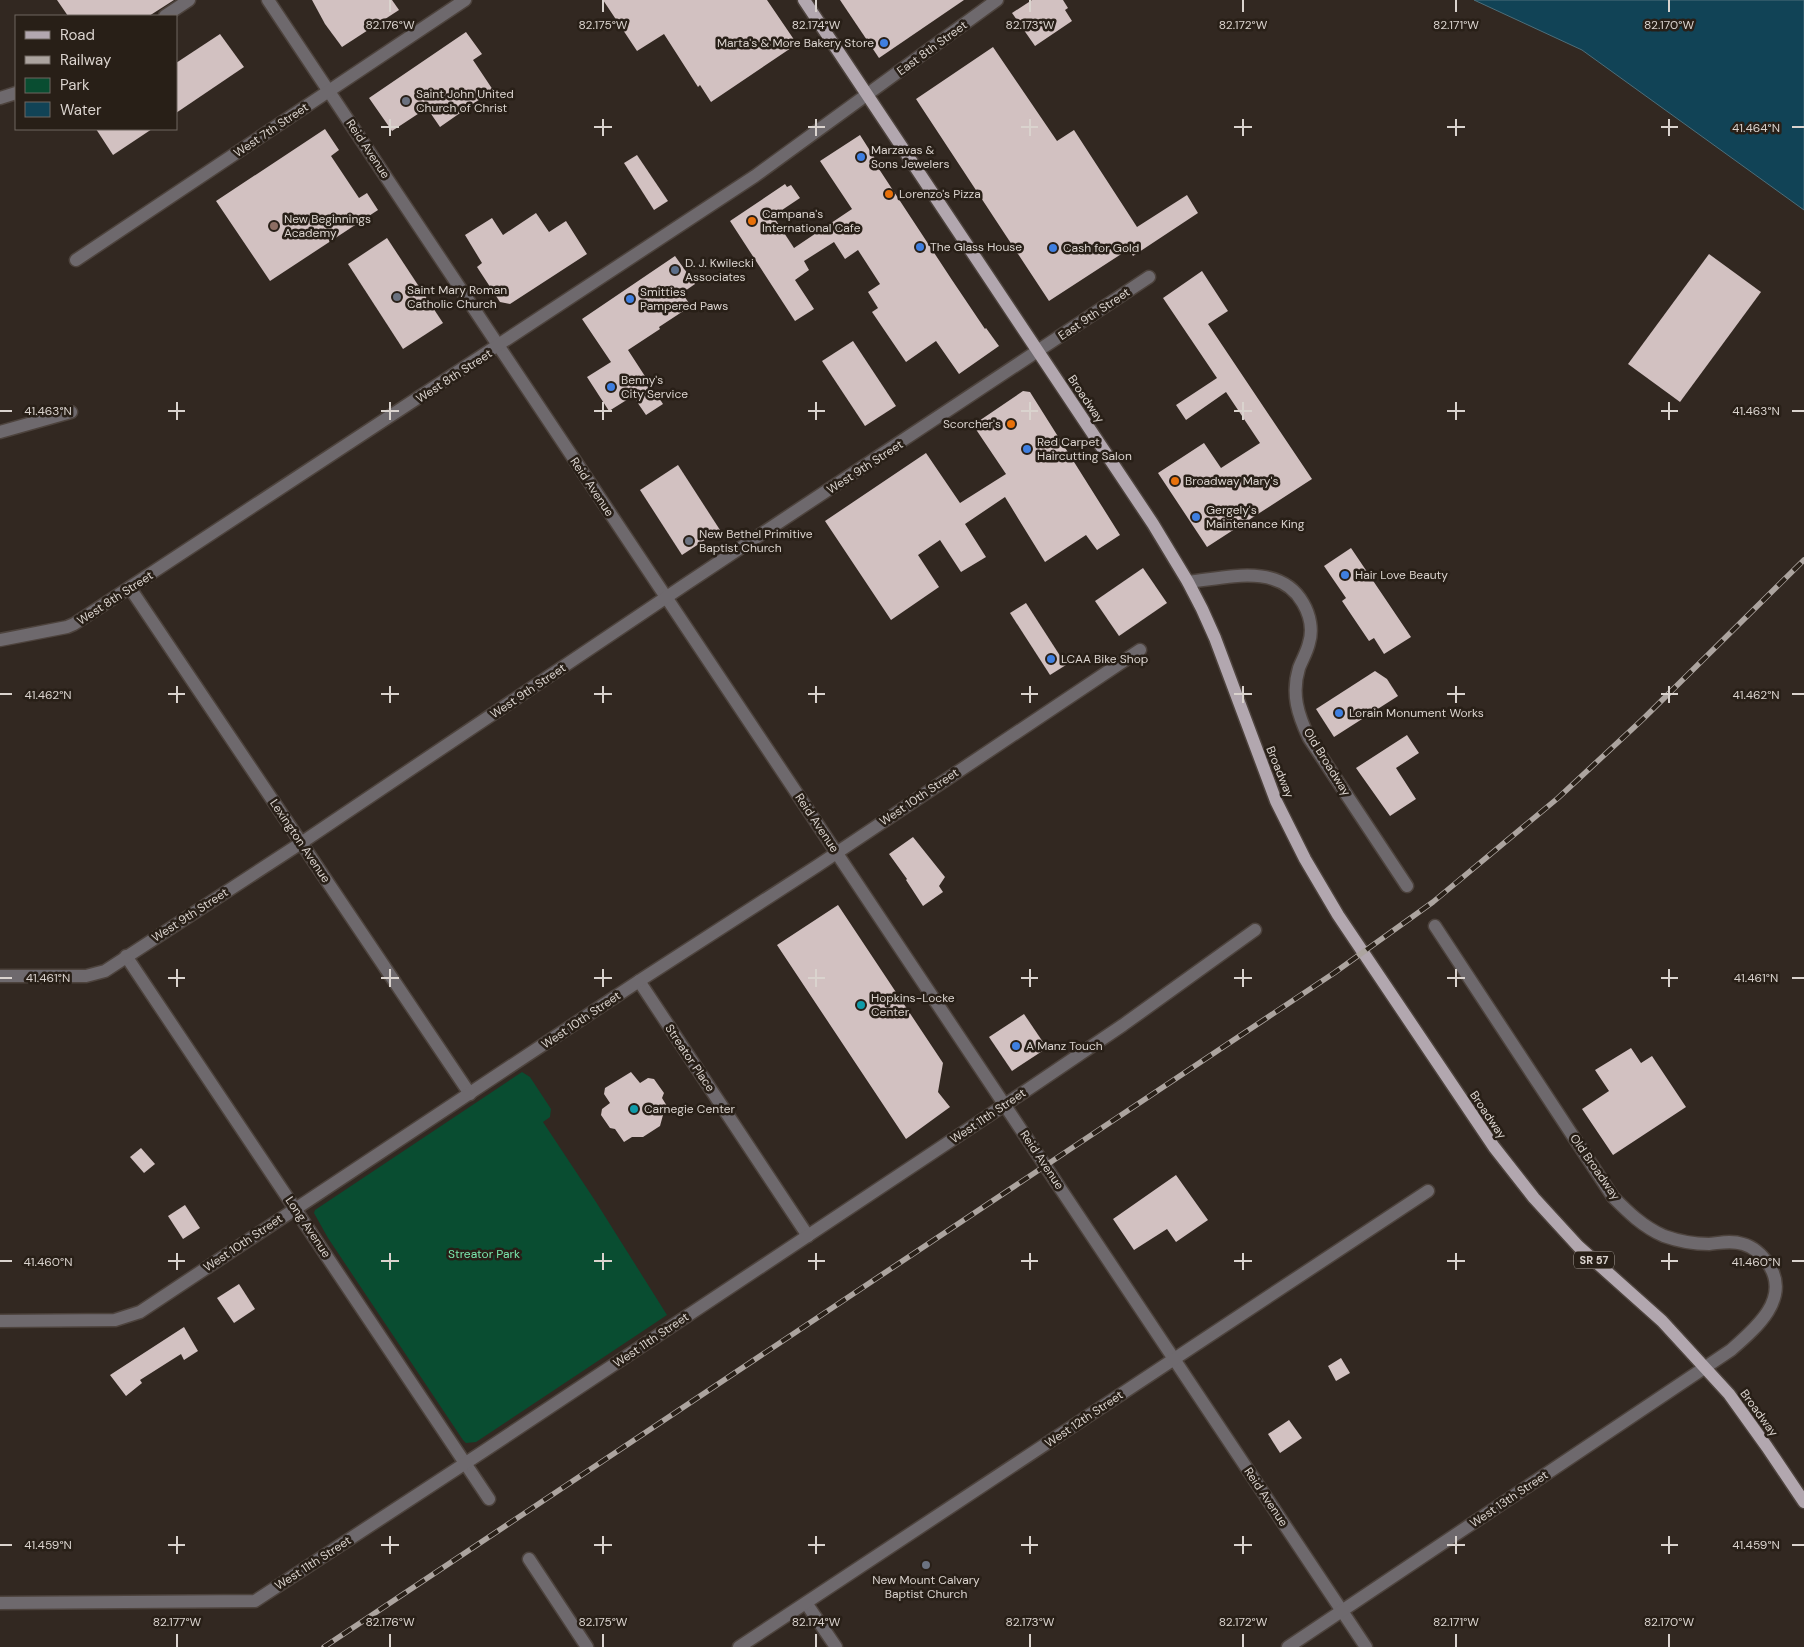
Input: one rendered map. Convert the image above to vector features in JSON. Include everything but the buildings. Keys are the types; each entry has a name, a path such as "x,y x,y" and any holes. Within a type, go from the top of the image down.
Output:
{"main road":[{"name":"Broadway","path":"804,0 1153,524 1188,582 1215,638 1276,801 1305,859 1338,915 1494,1148 1534,1198 1578,1246 1662,1321 1706,1368 1767,1447 1804,1502"}],"street":[{"path":"166,15 189,0"},
{"name":"Reid Avenue","path":"268,0 1366,1647"},
{"name":"West 7th Street","path":"76,260 465,0"},
{"name":"East 8th Street","path":"867,95 997,0"},
{"path":"0,98 15,94"},
{"name":"West 8th Street","path":"0,640 74,624 754,176 867,95"},
{"name":"East 9th Street","path":"1038,352 1150,277"},
{"name":"West 9th Street","path":"0,976 94,975 105,971 301,843 665,598 1038,352"},
{"path":"0,432 71,412"},
{"name":"Old Broadway","path":"1188,582 1264,576 1278,579 1290,586 1300,597 1307,609 1311,623 1310,642 1299,668 1296,682 1299,717 1309,738 1407,886"},
{"name":"Lexington Avenue","path":"130,588 470,1094"},
{"name":"West 10th Street","path":"0,1321 115,1320 140,1312 639,981 837,853 1140,650"},
{"name":"Old Broadway","path":"1436,926 1613,1196 1627,1212 1641,1224 1676,1239 1700,1244 1733,1242 1752,1247 1772,1269 1775,1275 1776,1288 1772,1304 1766,1314 1731,1350 1706,1368"},
{"name":"West 11th Street","path":"0,1603 255,1601 465,1464 1123,1025 1255,930"},
{"name":"Long Avenue","path":"126,956 488,1499"},
{"name":"Streator Place","path":"639,981 808,1236"},
{"name":"West 12th Street","path":"739,1647 1428,1191"},
{"name":"West 13th Street","path":"1288,1647 1706,1368"},
{"path":"529,1560 587,1647"},
{"path":"806,1602 836,1647"}],"green space":[{"name":"Streator Park","path":"522,1072 530,1077 551,1109 550,1117 543,1122 667,1315 476,1442 466,1443 328,1238 314,1213 315,1210"}],"water":[{"path":"1474,0 1804,0 1804,210 1582,50"}],"railway":[{"path":"324,1647 1334,973 1433,902 1558,798 1643,719 1804,560"}],"place":[{"name":"Marta's & More Bakery Store","path":"884,43"},
{"name":"Saint John United Church of Christ","path":"406,101"},
{"name":"Marzavas & Sons Jewelers","path":"861,157"},
{"name":"Lorenzo's Pizza","path":"889,194"},
{"name":"Campana's International Cafe","path":"752,221"},
{"name":"New Beginnings Academy","path":"274,226"},
{"name":"The Glass House","path":"920,247"},
{"name":"Cash for Gold","path":"1053,248"},
{"name":"D. J. Kwilecki Associates","path":"675,270"},
{"name":"Saint Mary Roman Catholic Church","path":"397,297"},
{"name":"Smitties Pampered Paws","path":"630,299"},
{"name":"Benny's City Service","path":"611,387"},
{"name":"Scorcher's","path":"1011,424"},
{"name":"Red Carpet Haircutting Salon","path":"1027,449"},
{"name":"Broadway Mary's","path":"1175,481"},
{"name":"Gergely's Maintenance King","path":"1196,517"},
{"name":"New Bethel Primitive Baptist Church","path":"689,541"},
{"name":"Hair Love Beauty","path":"1345,575"},
{"name":"LCAA Bike Shop","path":"1051,659"},
{"name":"Lorain Monument Works","path":"1339,713"},
{"name":"Hopkins-Locke Center","path":"861,1005"},
{"name":"A Manz Touch","path":"1016,1046"},
{"name":"Carnegie Center","path":"634,1109"},
{"name":"New Mount Calvary Baptist Church","path":"926,1565"}]}
